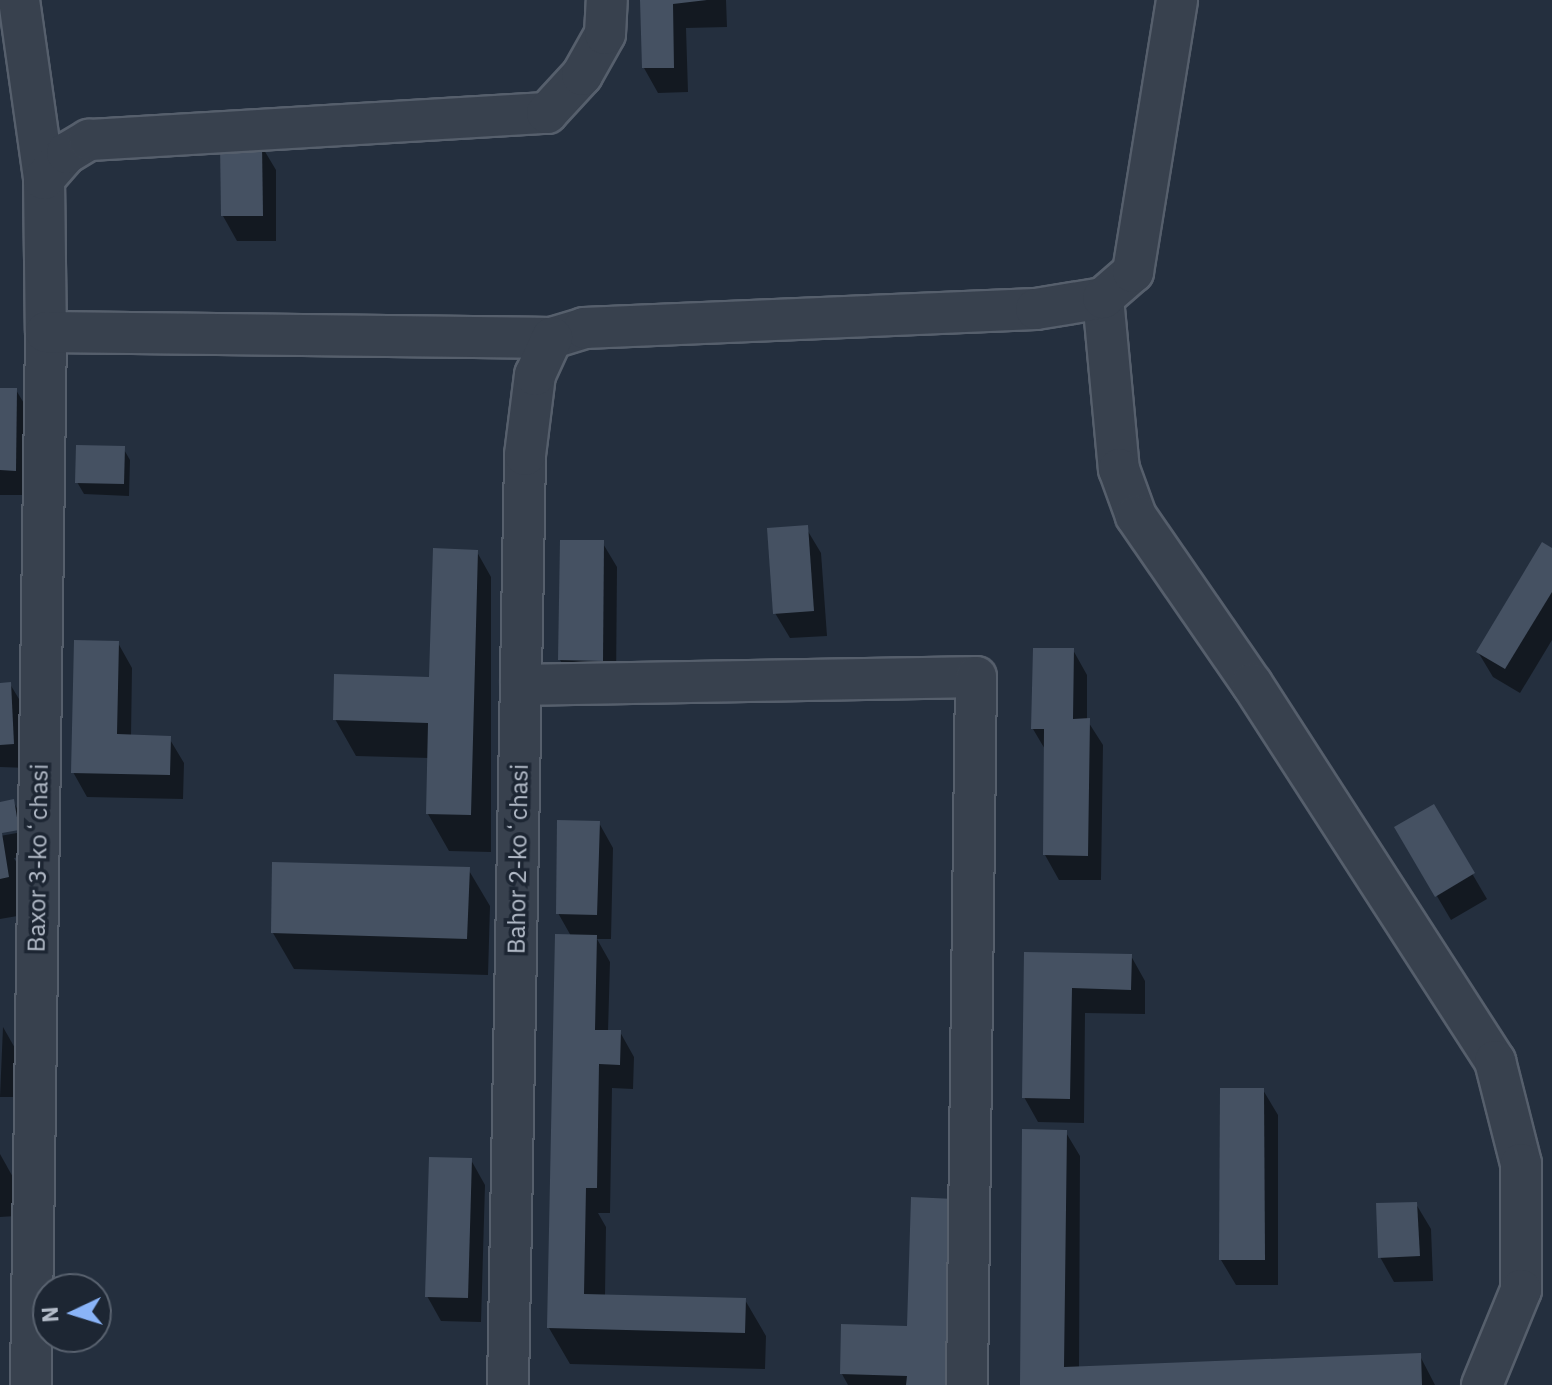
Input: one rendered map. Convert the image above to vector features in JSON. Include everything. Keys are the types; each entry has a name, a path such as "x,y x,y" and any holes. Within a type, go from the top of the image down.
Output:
{"street":[{"name":"Baxor 3-koʻchasi","path":"19,0 44,179 46,332 31,1385"},
{"path":"44,179 67,153 89,140 547,113 582,75 605,34 607,0"},
{"path":"46,332 552,338 584,328 1036,309 1103,298 1133,272 1177,0"},
{"path":"1103,298 1119,469 1136,516 1252,684 1495,1061 1521,1164 1521,1290 1482,1385"},
{"name":"Bahor 2-koʻchasi","path":"508,1385 525,455 535,375 552,338"},
{"path":"521,685 976,677 967,1385"}],"building":[{"path":"640,0 707,0 673,4 674,68 642,68"},
{"path":"220,143 262,143 263,216 221,216"},
{"path":"0,388 17,388 16,471 0,470"},
{"path":"76,445 125,446 124,484 75,483"},
{"path":"808,525 814,611 773,614 767,528"},
{"path":"560,540 604,540 603,661 558,660"},
{"path":"1542,542 1552,548 1552,592 1505,669 1476,652"},
{"path":"433,548 478,550 471,815 426,814 428,723 333,720 334,674 429,677"},
{"path":"74,640 119,641 117,734 171,736 170,775 71,773"},
{"path":"1033,648 1074,648 1073,719 1090,718 1088,856 1043,855 1044,729 1031,729"},
{"path":"11,682 14,744 0,745 0,683"},
{"path":"14,799 19,830 2,833 9,877 0,879 0,802"},
{"path":"1434,804 1475,873 1435,897 1394,827"},
{"path":"557,820 600,821 597,915 556,914"},
{"path":"272,862 470,867 467,939 271,933"},
{"path":"555,934 597,935 595,1030 621,1030 620,1065 599,1064 597,1188 586,1188 584,1294 746,1298 745,1333 547,1328"},
{"path":"1024,952 1132,954 1131,990 1072,988 1070,1099 1022,1098"},
{"path":"1220,1088 1264,1088 1265,1260 1219,1260"},
{"path":"1022,1129 1067,1130 1064,1367 1421,1353 1422,1385 1020,1385"},
{"path":"429,1157 472,1158 468,1298 425,1297"},
{"path":"911,1197 955,1199 950,1385 906,1385 907,1376 840,1374 841,1324 907,1326"},
{"path":"1417,1202 1420,1256 1378,1258 1376,1203"}]}
